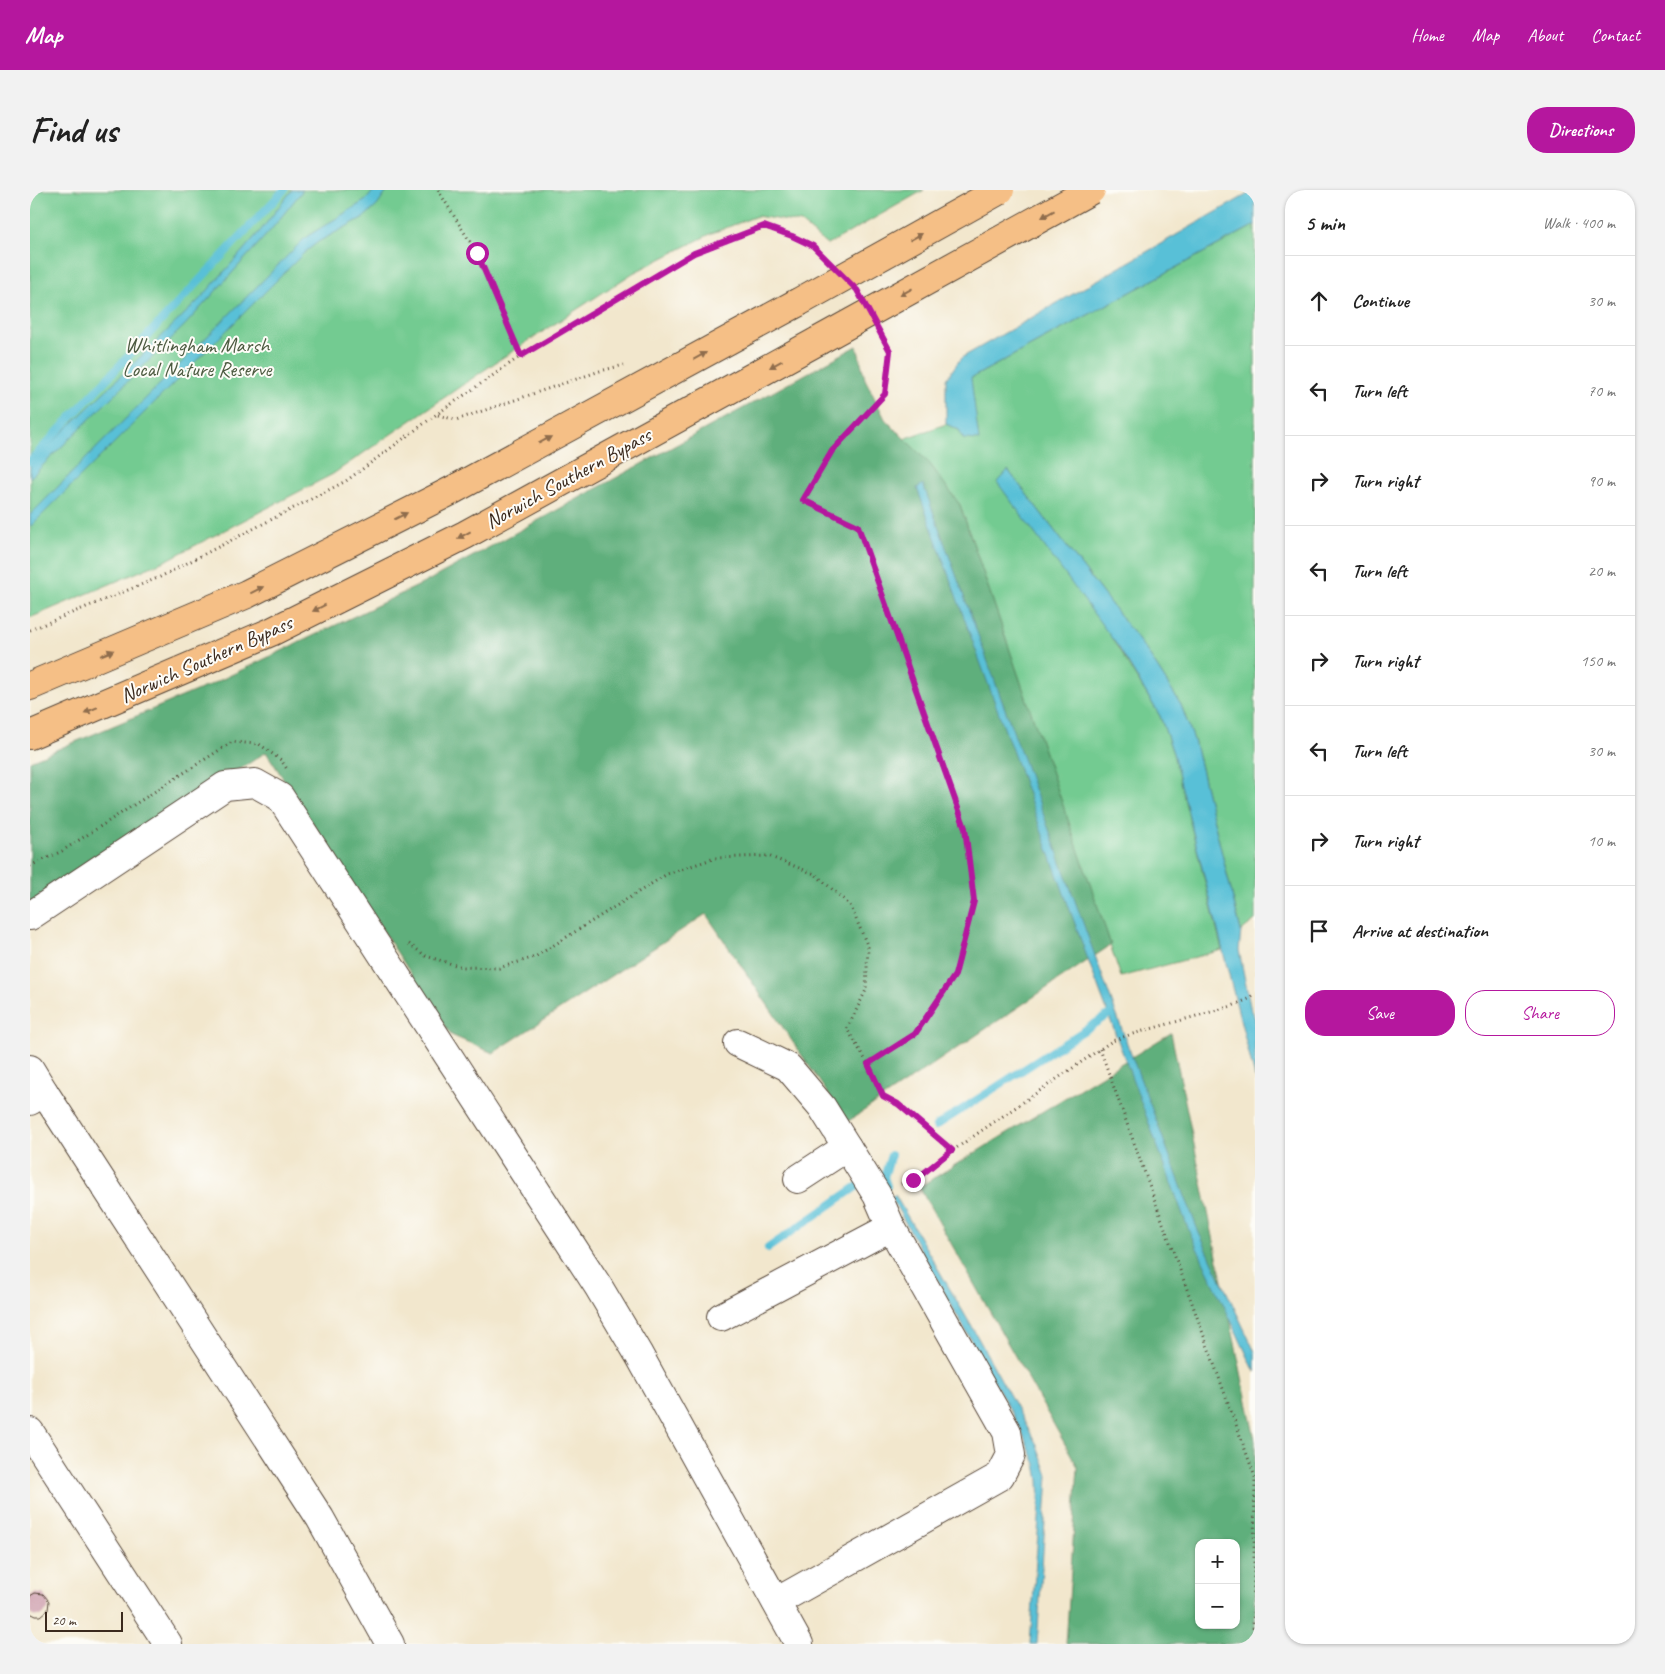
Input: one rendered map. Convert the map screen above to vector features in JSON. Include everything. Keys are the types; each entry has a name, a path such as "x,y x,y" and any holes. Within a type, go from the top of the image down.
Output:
{"highway":[{"name":"Norwich Southern Bypass","path":"30,686 247,594 458,487 1000,190"},
{"name":"Norwich Southern Bypass","path":"30,735 280,628 465,535 1091,190"}],"lane":[{"path":"30,916 225,786 255,783 280,797 598,1286 639,1355 799,1644"},
{"path":"738,1044 788,1067 822,1107 877,1195 891,1227 1007,1432 1011,1455 1000,1476 776,1602"},
{"path":"30,1069 37,1096 320,1518 390,1644"},
{"path":"798,1180 847,1147"},
{"path":"721,1317 891,1227"},
{"path":"30,1432 168,1644"}],"path":[{"path":"438,190 477,253 521,356"},
{"path":"30,630 160,577 346,481 437,414 521,356 694,253 764,226 813,246 826,258"},
{"path":"868,1064 915,1034 955,975 974,901 965,828 858,526 803,500 832,451 885,394 890,351 880,333"},
{"path":"437,414 456,420 618,366"},
{"path":"30,866 62,851 232,742 259,744 281,760 291,776"},
{"path":"404,941 426,956 462,967 499,968 535,957 667,874 715,858 768,856 815,874 850,905 868,947 866,990 846,1029 868,1064 883,1096 898,1104 952,1150"},
{"path":"913,1180 952,1150 1112,1041 1232,1006 1252,998 1255,994"},
{"path":"1100,1049 1255,1477 1253,1644"}],"green space":[{"name":"Whitlingham Marsh Local Nature Reserve","path":"30,190 924,190 827,245 801,223 757,216 712,233 633,273 499,360 333,474 169,559 30,617"},
{"path":"1255,225 1255,920 1241,931 1194,740 1181,705 1146,650 1008,470 1160,716 1173,753 1222,950 1121,977 960,505 904,439 946,424 959,430 971,378"},
{"path":"857,346 865,379 885,419 930,464 960,505 1111,945 847,1122 706,914 493,1053 451,1035 266,752 30,909 30,761 210,685 422,584"},
{"path":"1171,1033 1255,1440 1255,1644 1066,1644 1078,1467 919,1187"}],"water":[{"path":"292,190 303,190 270,231 186,324 30,478 30,464 201,298 261,230"},
{"path":"374,190 388,190 377,206 364,217 318,242 304,253 30,527 30,515 306,237 366,200"},
{"path":"1255,190 1255,225 971,378 979,440 963,439 959,430 946,424 946,379 961,358"},
{"path":"1008,470 1146,650 1181,705 1194,740 1241,931 1239,950 1251,1011 1255,1018 1255,1078 1173,753 1160,716 1119,648 997,482"},
{"path":"923,484 1128,1046 1199,1233 1255,1352 1255,1372 1189,1231 1091,968 917,488"},
{"path":"895,1195 972,1327 1036,1443 1048,1475 1037,1644 1030,1644 1040,1505 1036,1464 1019,1426 891,1197"}],"building":[{"path":"35,1593 43,1594 49,1601 48,1610 41,1616 30,1613 30,1596"}],"waterway":[{"path":"30,461 284,190"},
{"path":"936,1126 1108,1015"},
{"path":"887,1186 884,1177 891,1155"},
{"path":"768,1248 862,1183"}],"route":[{"path":"477,253 521,356 694,253 764,226 813,246 857,290 890,351 885,394 832,451 803,500 858,526 965,828 974,901 955,975 915,1034 868,1064 883,1096 898,1104 952,1150 913,1180"}]}
